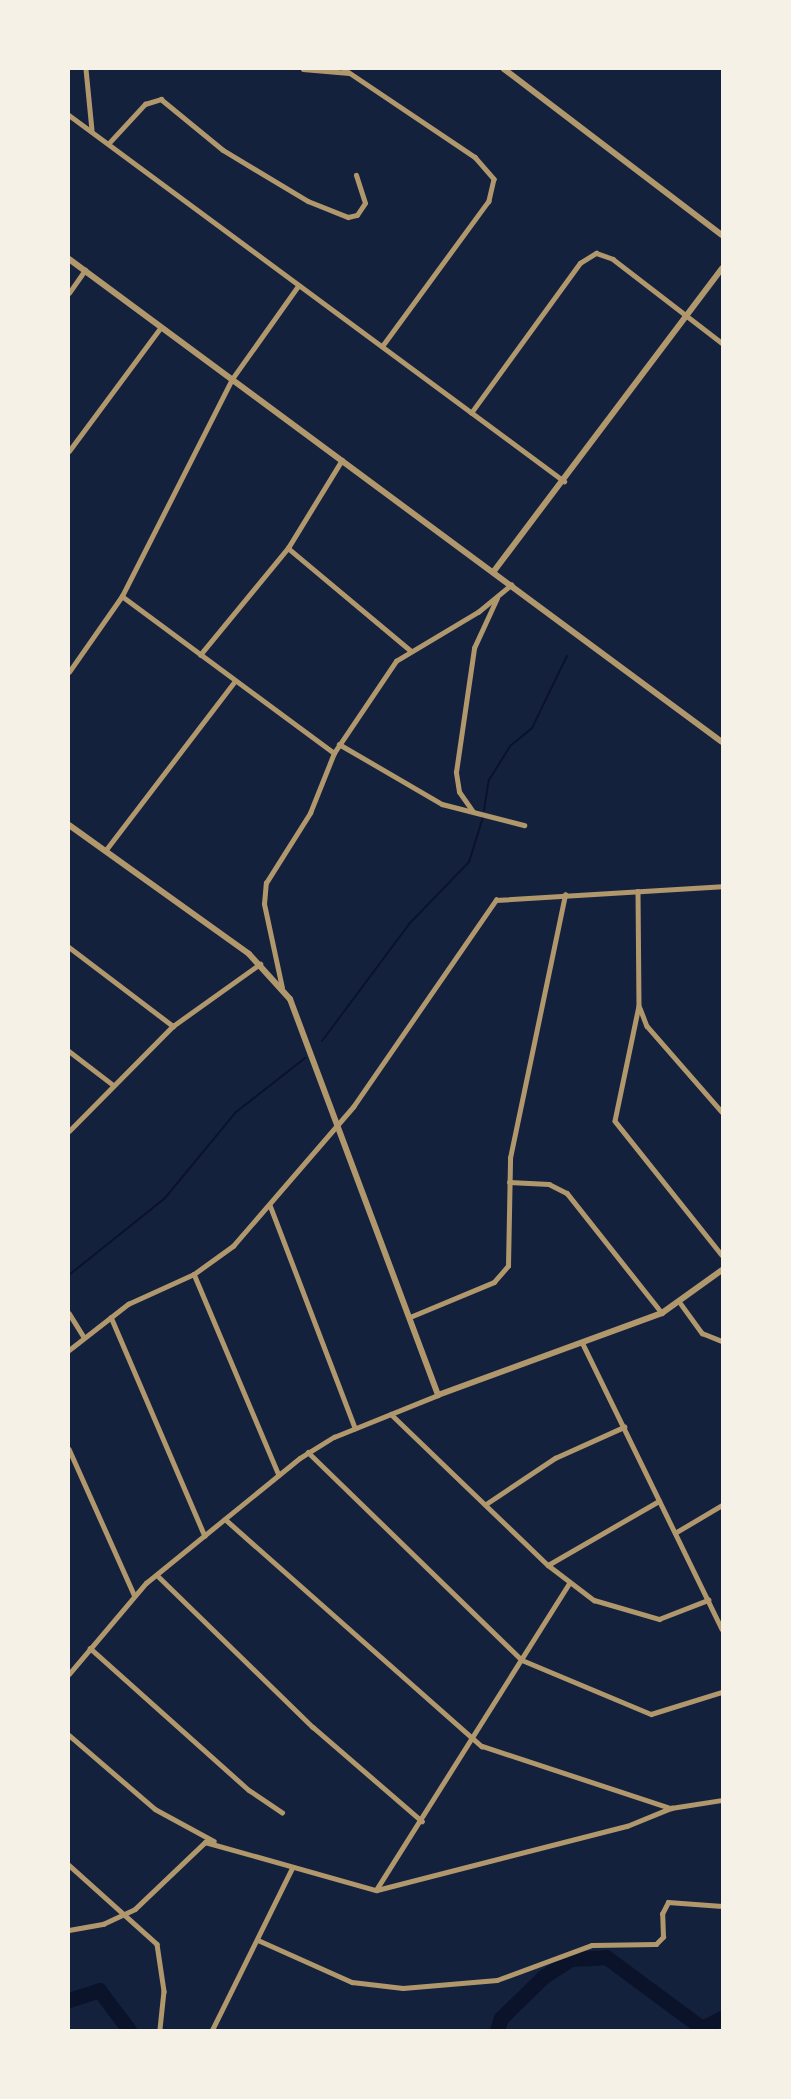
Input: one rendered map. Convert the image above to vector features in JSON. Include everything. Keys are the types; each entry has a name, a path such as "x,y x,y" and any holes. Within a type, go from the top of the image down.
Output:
{"street":[{"path":"86,69 92,130"},
{"path":"303,69 349,73"},
{"path":"344,69 475,157 494,180 489,201 383,346"},
{"path":"504,69 722,235"},
{"path":"109,143 145,104 161,99 205,138 320,207 357,215 364,195 356,175"},
{"path":"69,114 564,481"},
{"path":"471,413 588,256 596,253 613,259 722,343"},
{"path":"69,259 494,571 722,742"},
{"path":"494,571 564,481 722,268"},
{"path":"69,293 85,270"},
{"path":"69,672 122,596 232,379 298,286"},
{"path":"69,451 161,327"},
{"path":"200,655 288,548 342,460"},
{"path":"288,548 410,650"},
{"path":"282,988 264,904 266,883 310,813 339,744 376,685 410,650 478,612 511,585"},
{"path":"473,812 459,792 458,750 474,648 500,594"},
{"path":"122,596 234,682 334,753"},
{"path":"105,851 234,682"},
{"path":"339,744 431,800 524,825"},
{"path":"69,825 260,964 282,988 305,1029 438,1395"},
{"path":"69,1350 145,1294 194,1274 233,1246 339,1122 496,900 722,886"},
{"path":"638,891 639,1006 617,1088 615,1121 722,1256"},
{"path":"410,1317 501,1276 510,1257 509,1182 514,1132 565,895"},
{"path":"69,947 173,1026"},
{"path":"69,1131 112,1084 173,1026 260,964"},
{"path":"639,1006 647,1026 722,1112"},
{"path":"69,1051 112,1084"},
{"path":"509,1182 549,1184 567,1193 662,1313"},
{"path":"270,1205 356,1428"},
{"path":"71,1671 134,1594 308,1452 356,1428 438,1395 583,1344 662,1313 681,1304 722,1270"},
{"path":"194,1274 279,1475"},
{"path":"681,1304 702,1333 722,1341"},
{"path":"69,1313 84,1337"},
{"path":"111,1317 206,1536"},
{"path":"583,1344 722,1629"},
{"path":"391,1414 548,1565 594,1600 648,1619 672,1617 708,1600"},
{"path":"486,1504 555,1458 624,1427"},
{"path":"69,1449 134,1594"},
{"path":"308,1452 522,1660 651,1714 722,1692"},
{"path":"548,1565 659,1501"},
{"path":"675,1533 722,1505"},
{"path":"225,1519 472,1738 505,1756 671,1808"},
{"path":"157,1575 305,1720 422,1821"},
{"path":"376,1890 422,1821 569,1583"},
{"path":"715,1614 722,1609"},
{"path":"90,1648 249,1790 282,1812"},
{"path":"69,1662 71,1671"},
{"path":"69,1735 155,1809 214,1841 292,1868 376,1890 627,1826 671,1808 722,1800"},
{"path":"69,1930 127,1914 197,1845 214,1841"},
{"path":"69,1865 127,1914 157,1944 164,1991 160,2030"},
{"path":"212,2030 292,1868"},
{"path":"258,1940 352,1982 403,1988 497,1980 592,1945 656,1944 663,1936 662,1914 668,1902 722,1906"}],"waterway":[{"path":"484,810 489,780 510,746 532,728 567,656"},
{"path":"322,1041 410,923 469,862 483,817"},
{"path":"69,1275 165,1198 236,1112 305,1058"},
{"path":"497,2030 501,2018 543,1977 571,1959 606,1957 702,2028 722,2018"},
{"path":"69,2000 99,1990 129,2030"}]}
